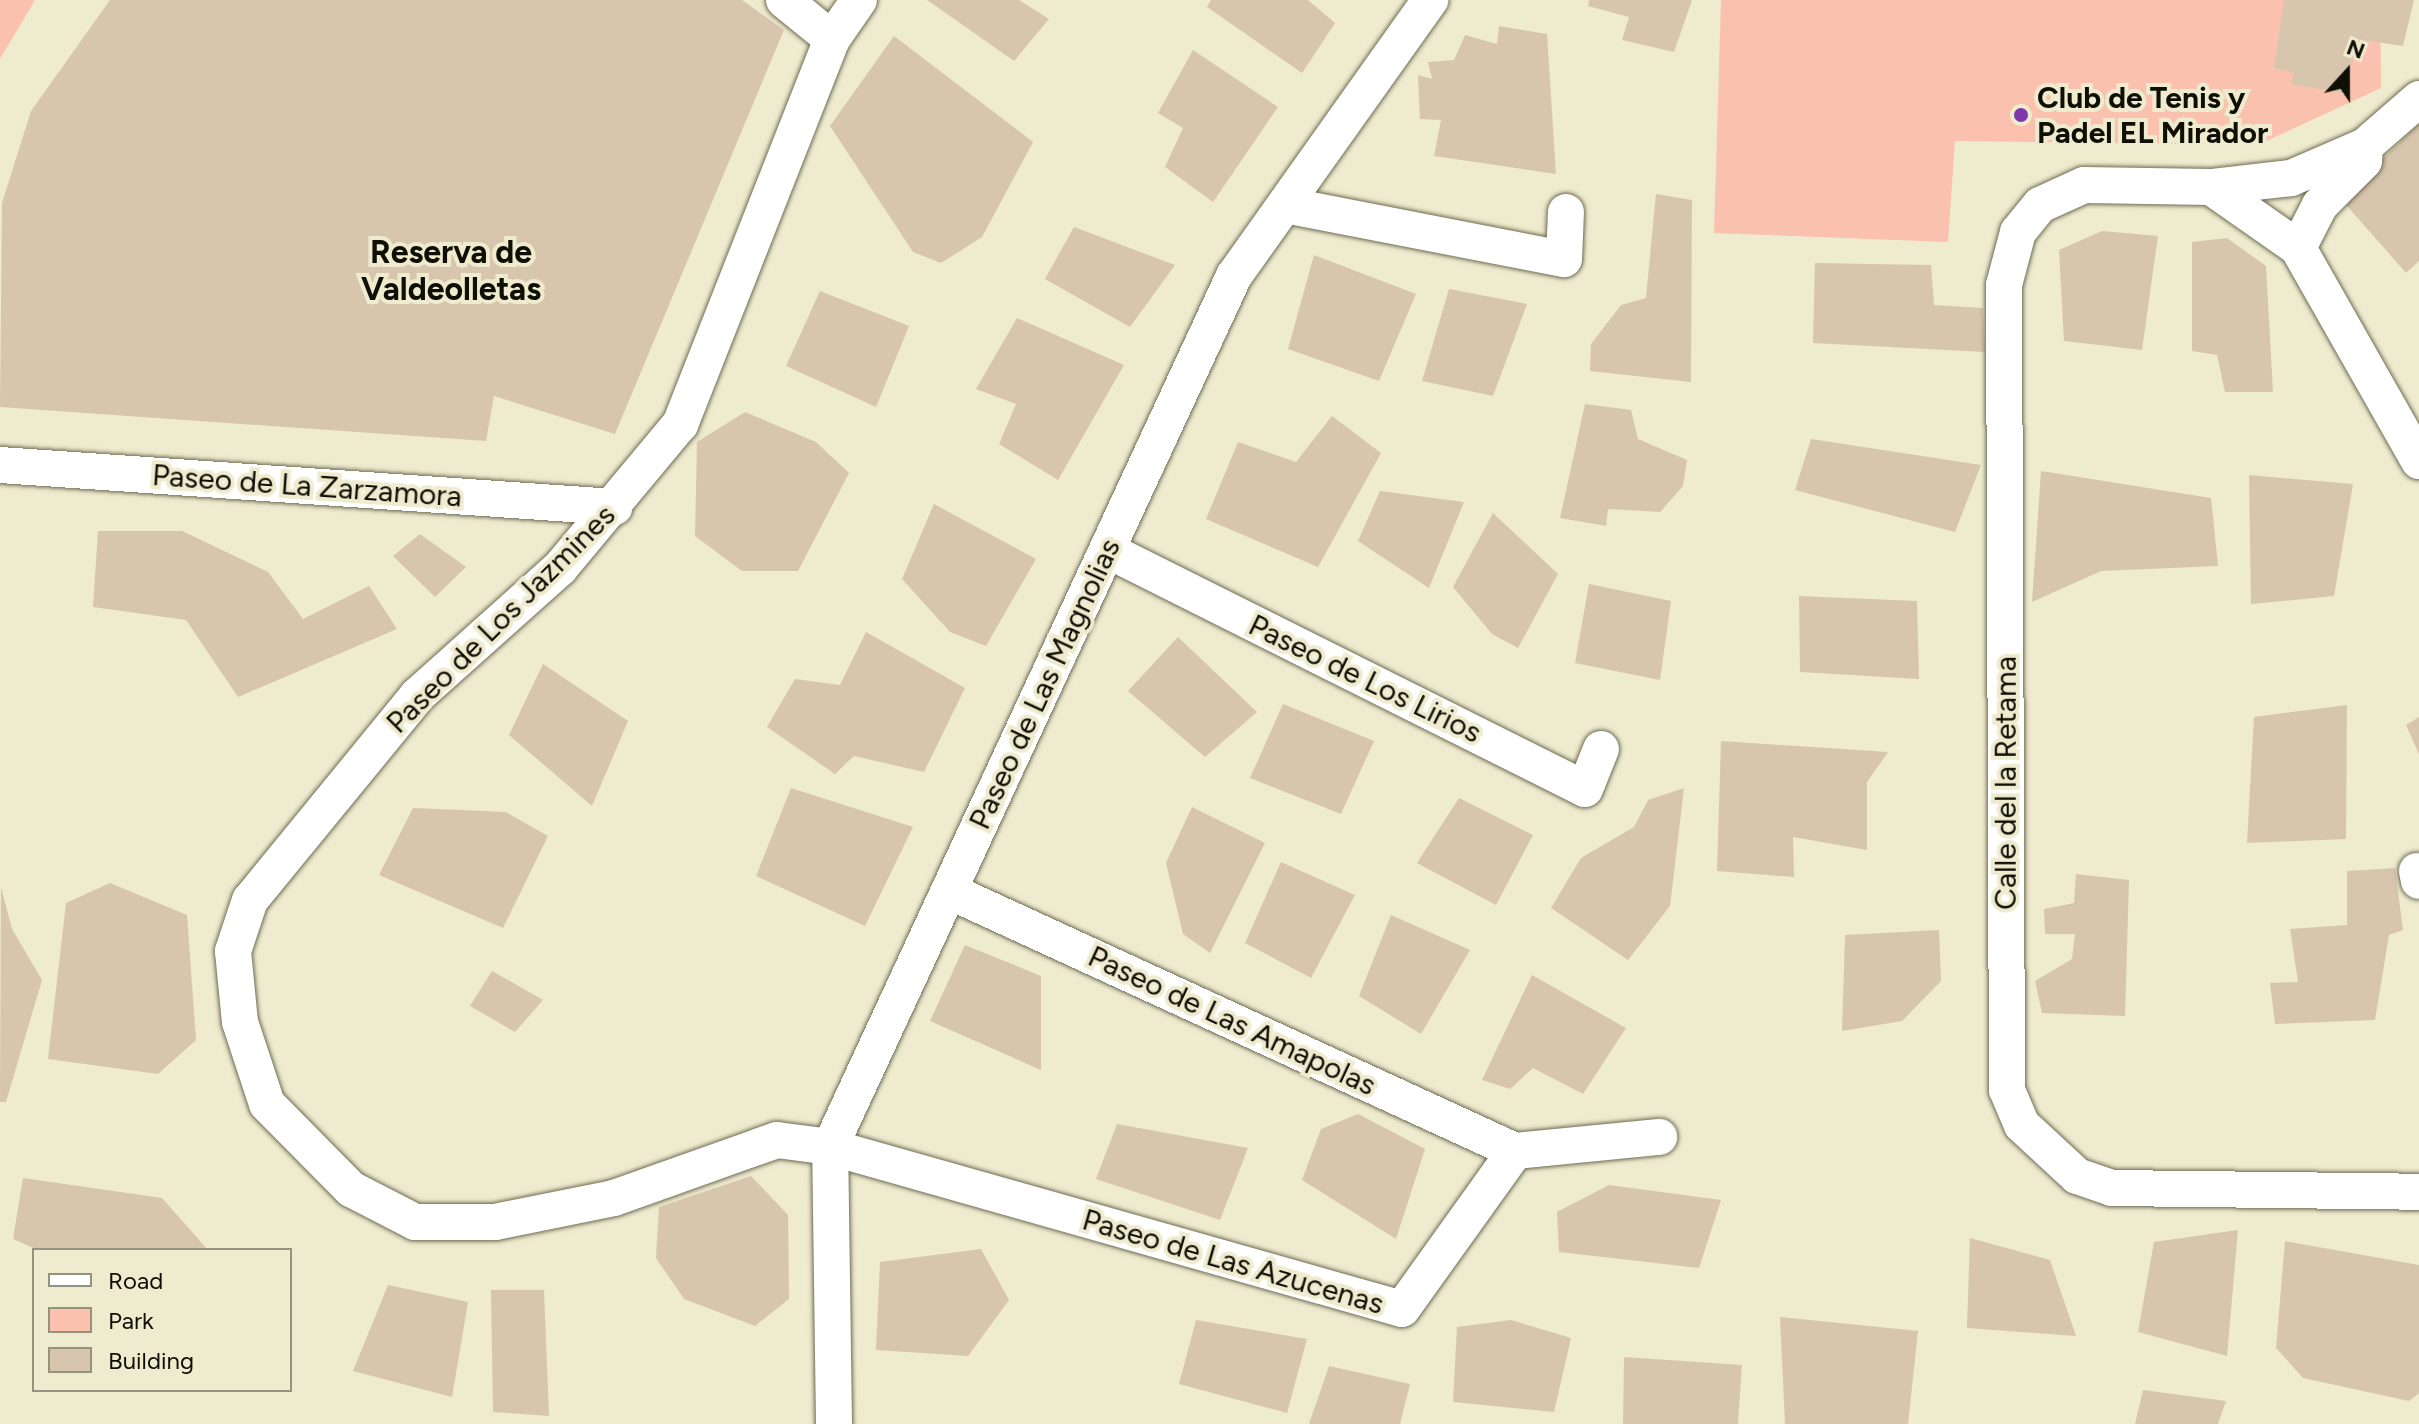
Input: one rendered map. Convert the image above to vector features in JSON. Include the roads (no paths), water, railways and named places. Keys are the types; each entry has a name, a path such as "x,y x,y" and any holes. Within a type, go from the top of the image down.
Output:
{"street":[{"path":"784,0 832,39"},
{"name":"Paseo de Los Jazmines","path":"830,1147 777,1140 614,1198 495,1222 415,1222 351,1189 267,1104 240,1022 233,951 250,900 418,695 560,568 615,507 680,424 832,39 859,0"},
{"name":"Paseo de Las Magnolias","path":"834,1424 830,1147 1234,276 1430,0"},
{"path":"2298,248 2320,205 2364,161 2365,146 2419,99"},
{"name":"Calle del la Retama","path":"2365,146 2310,173 2211,187 2084,185 2040,205 2009,254 2007,1090 2046,1154 2112,1188 2419,1192"},
{"path":"2211,187 2298,248 2419,461"},
{"path":"1285,205 1564,259 1566,212"},
{"name":"Paseo de La Zarzamora","path":"0,465 615,507"},
{"name":"Paseo de Los Lirios","path":"1107,550 1585,789 1601,749"},
{"name":"Paseo de Las Amapolas","path":"949,891 1515,1151"},
{"path":"1515,1151 1659,1137"},
{"name":"Paseo de Las Azucenas","path":"830,1147 1402,1309 1515,1151"}],"place":[{"name":"Club de Tenis y Padel EL Mirador","path":"2021,115"}],"district":[{"name":"Reserva de Valdeolletas","path":"451,272"}]}
